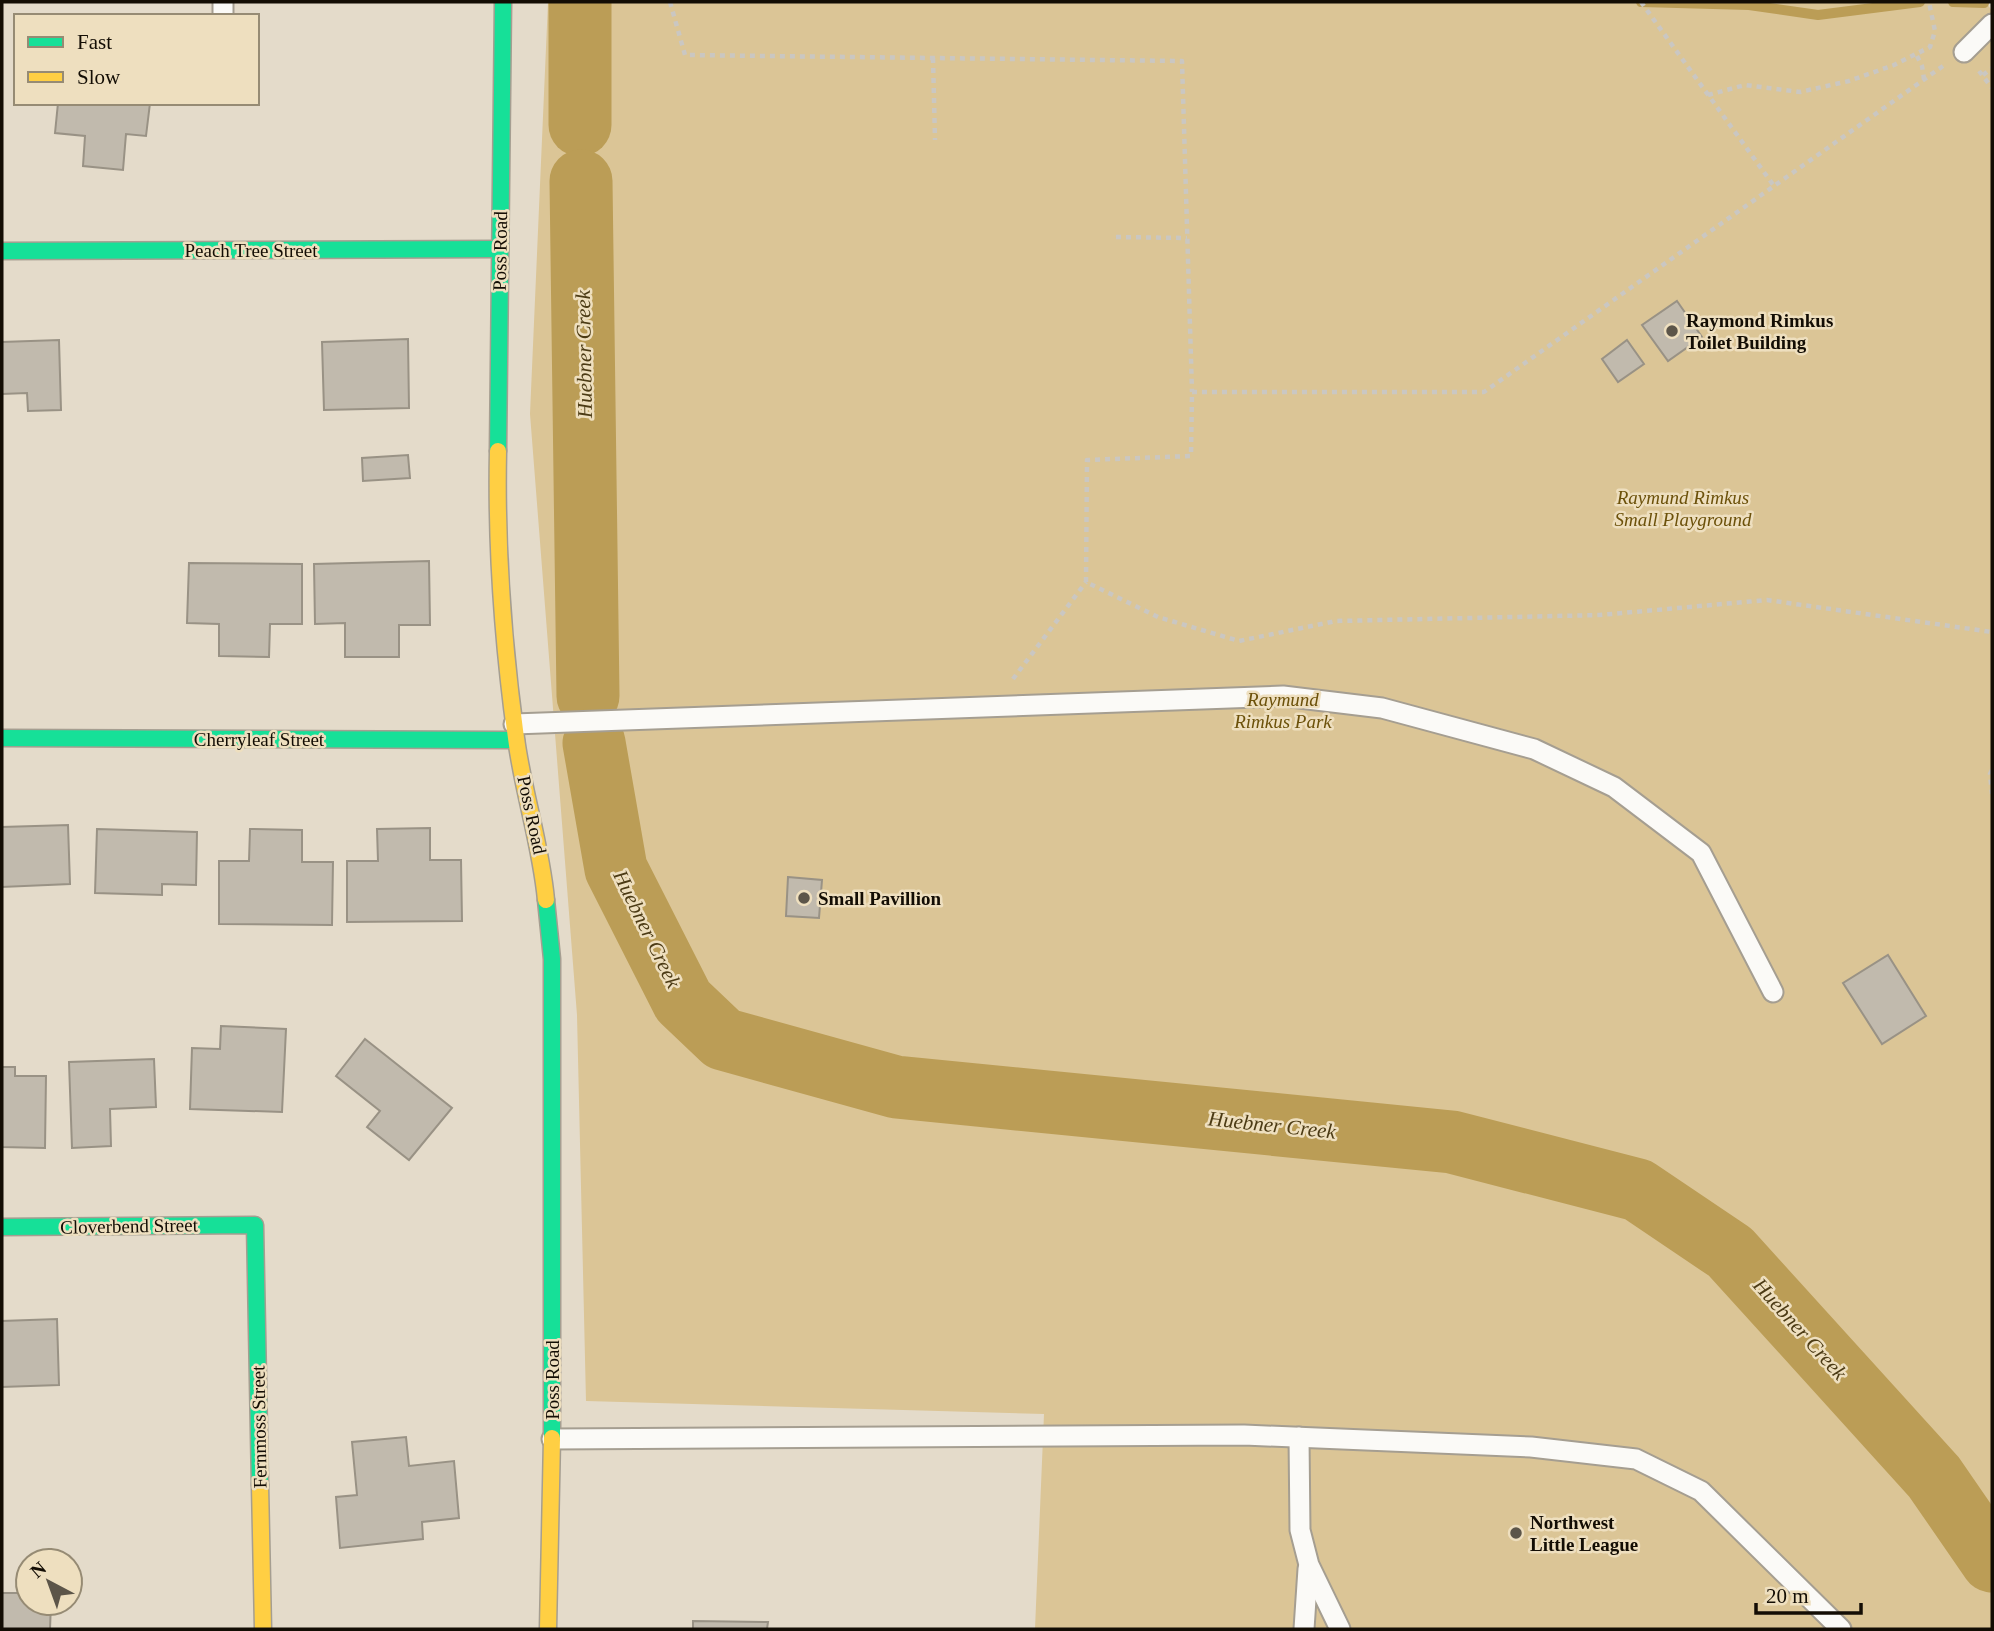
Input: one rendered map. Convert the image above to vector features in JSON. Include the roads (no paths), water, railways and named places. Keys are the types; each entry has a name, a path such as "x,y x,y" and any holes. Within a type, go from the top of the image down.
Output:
{"street":[{"name":"Poss Road","path":"503,2 497,503 502,614 515,732 543,865 552,960 552,1439 548,1629"},
{"name":"Peach Tree Street","path":"2,251 500,249"},
{"name":"Cherryleaf Street","path":"2,738 515,732"},
{"name":"Cloverbend Street","path":"2,1227 256,1225"},
{"name":"Fernmoss Street","path":"256,1225 263,1629"}],"lane":[{"path":"1964,52 1992,24"},
{"path":"515,732 992,707 1283,696 1382,708 1534,749 1614,787 1701,853 1773,992"},
{"path":"552,1439 1036,1434 1244,1435 1531,1447 1636,1459 1701,1491 1841,1629"},
{"path":"1299,1437 1300,1530 1309,1565 1340,1629"},
{"path":"1304,1629 1309,1565"}],"waterway":[{"name":"Huebner Creek","path":"580,2 580,125"},
{"path":"1641,2 1749,5 1818,15 1920,2"},
{"path":"1953,2 1984,3"},
{"name":"Huebner Creek","path":"581,181 588,696"},
{"name":"Huebner Creek","path":"594,743 616,869 683,1001 723,1039 896,1087 1452,1142 1638,1190 1730,1252 1934,1477 1992,1561"}],"place":[{"name":"Raymond Rimkus Toilet Building","path":"1672,331"},
{"name":"Small Pavillion","path":"804,898"},
{"name":"Northwest Little League","path":"1516,1533"}],"park label":[{"name":"Raymund Rimkus Small Playground","path":"1683,508"},
{"name":"Raymund Rimkus Park","path":"1283,710"}]}
